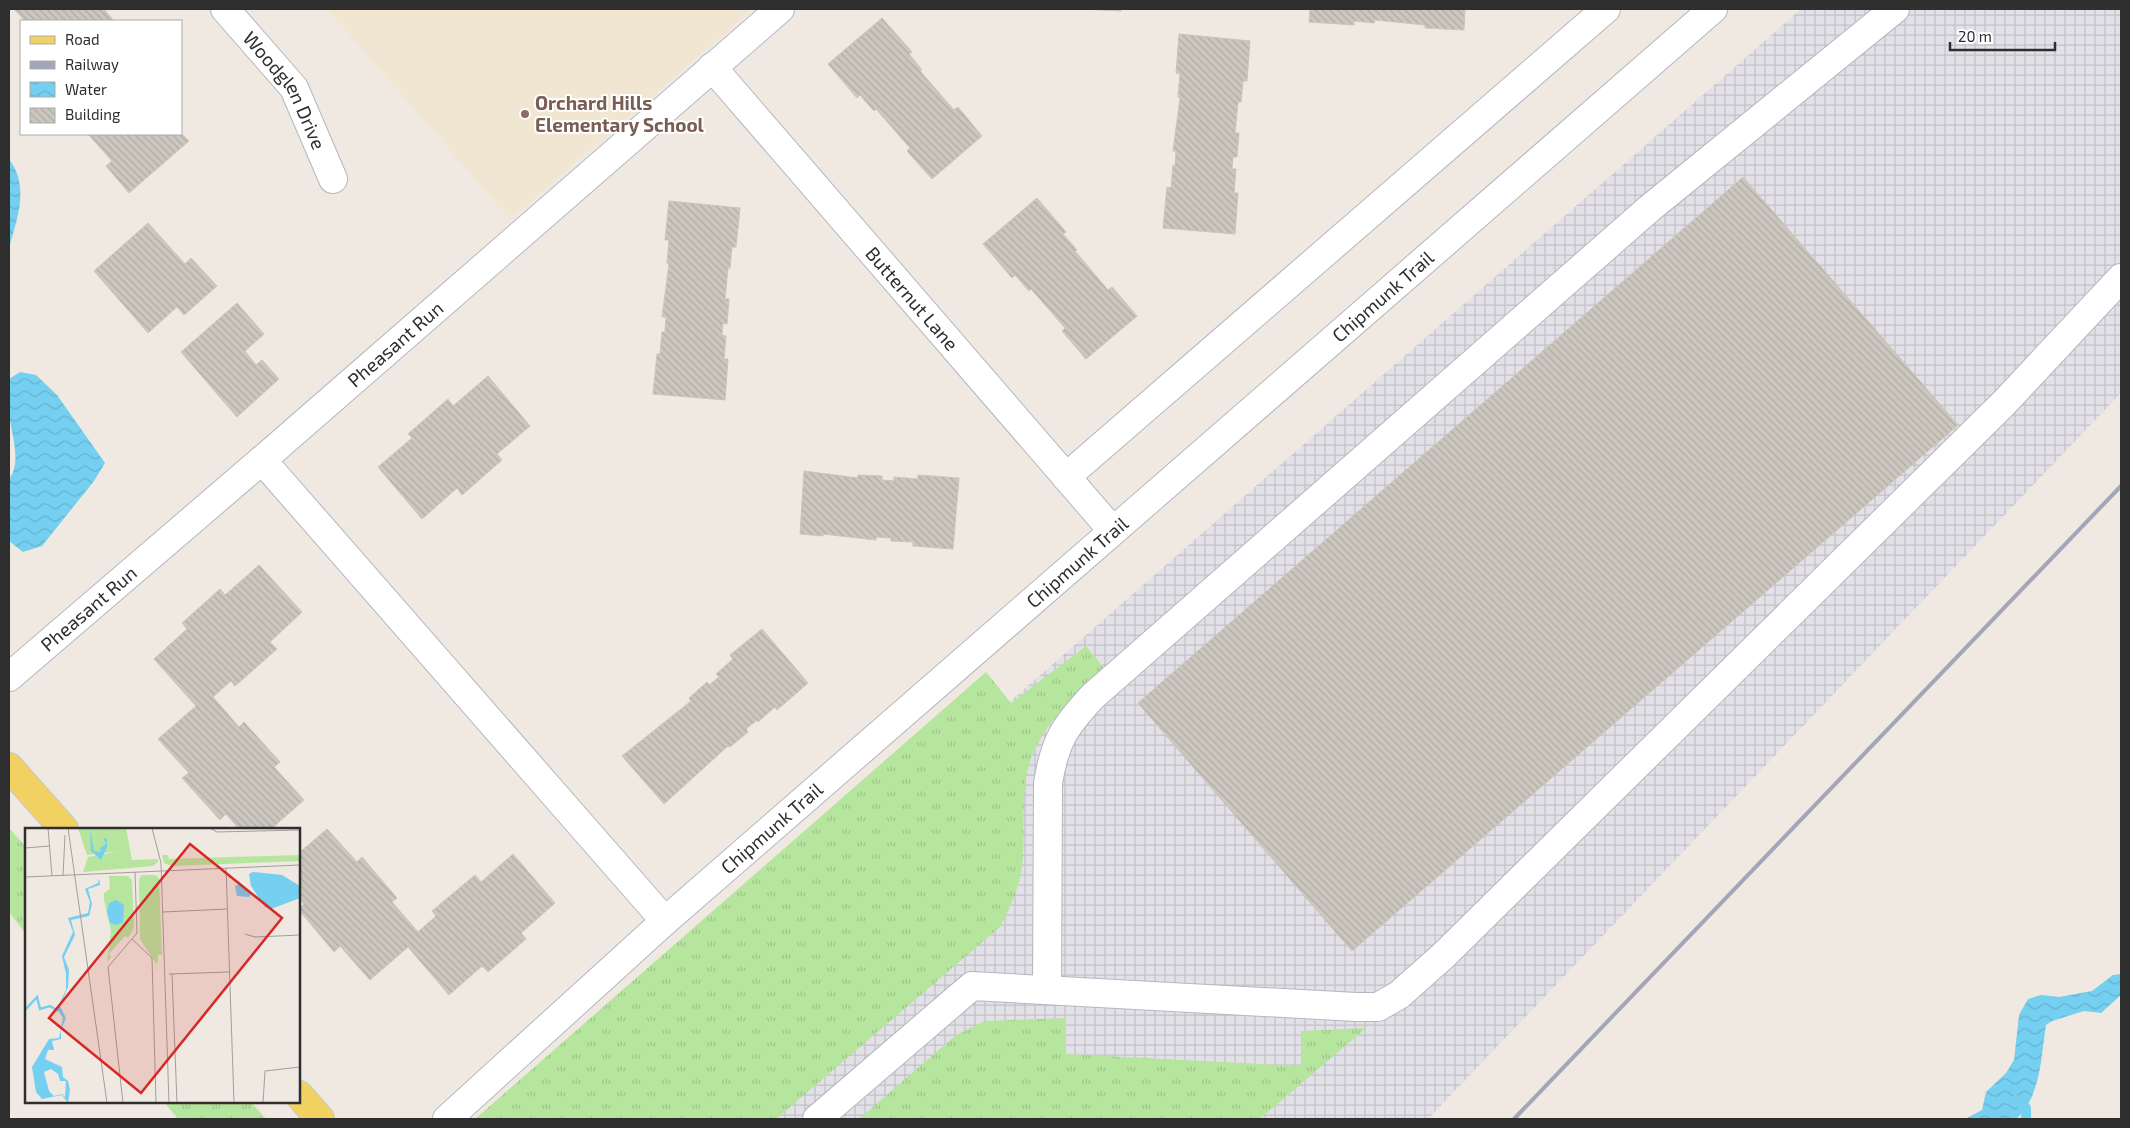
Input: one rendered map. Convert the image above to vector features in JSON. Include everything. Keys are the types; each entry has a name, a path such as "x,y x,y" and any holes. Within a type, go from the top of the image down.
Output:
{"main road":[{"path":"9,767 63,828"},
{"path":"300,1096 320,1119"}],"street":[{"name":"Woodglen Drive","path":"225,9 294,88 333,179"},
{"name":"Pheasant Run","path":"9,677 262,460 780,9"},
{"path":"1066,477 1606,9"},
{"name":"Chipmunk Trail","path":"447,1119 665,921 1112,530 1713,9"},
{"path":"1047,990 1048,783 1053,752 1069,721 1094,696 1650,208 1896,9"},
{"name":"Butternut Lane","path":"712,67 1112,530"},
{"path":"817,1119 972,986 1356,1007 1378,1007 1399,995 1444,955 1997,410 2121,278"},
{"path":"262,460 665,921"}],"shaded area":[{"name":"Orchard Hills Elementary School","path":"327,9 752,9 510,219"},
{"path":"1801,9 2121,9 2121,393 1428,1119 533,1119"}],"green space":[{"path":"1086,646 1103,667 1067,704 1045,731 1030,762 1026,778 1024,802 1021,874 1012,901 1000,927 776,1119 475,1119 986,672 1011,703"},
{"path":"9,828 25,846 25,933 9,912"},
{"path":"1066,1018 1066,1054 1301,1066 1301,1031 1366,1028 1260,1119 859,1119 956,1035 985,1021"},
{"path":"165,1103 252,1103 266,1119 178,1119"}],"water":[{"path":"9,159 19,180 20,203 9,248"},
{"path":"20,372 36,375 57,395 105,463 94,481 42,546 23,552 9,541 9,479 15,464 15,446 9,411 9,379"},
{"path":"2121,974 2121,995 2101,1013 2084,1011 2052,1021 2046,1025 2041,1063 2035,1088 2031,1099 2016,1119 1965,1119 1982,1110 1986,1092 2006,1073 2014,1060 2019,1015 2028,999 2041,995 2059,997 2092,991 2113,975"}],"building":[{"path":"14,9 104,9 113,20 24,20"},
{"path":"1082,9 1121,9 1121,11"},
{"path":"1310,9 1465,9 1464,30 1425,28 1425,25 1375,20 1374,23 1354,21 1354,25 1309,22"},
{"path":"882,18 912,52 909,54 922,70 920,71 954,110 958,107 982,136 932,179 907,151 910,148 876,109 874,111 860,95 857,98 828,64"},
{"path":"1179,34 1250,41 1247,81 1243,81 1241,102 1238,102 1235,133 1239,133 1237,157 1233,157 1232,169 1236,169 1234,193 1238,193 1235,234 1163,228 1167,187 1171,188 1173,165 1175,166 1176,151 1173,151 1180,98 1178,97 1180,74 1176,73"},
{"path":"182,134 189,141 129,193 106,166 112,161 89,135"},
{"path":"1743,177 1958,425 1352,951 1138,703"},
{"path":"1037,198 1066,232 1063,234 1077,250 1075,251 1108,290 1112,287 1137,316 1086,359 1062,331 1065,328 1031,289 1029,291 1015,275 1012,278 983,244"},
{"path":"669,201 740,208 736,247 732,247 730,268 728,268 725,299 729,299 727,324 723,323 722,335 726,336 724,359 728,359 725,400 653,394 657,354 660,354 662,332 665,332 666,317 662,317 669,264 667,263 669,240 665,240"},
{"path":"148,223 185,264 191,258 217,286 184,315 177,307 148,333 94,271"},
{"path":"237,303 264,334 245,351 256,365 262,360 279,379 237,417 181,352"},
{"path":"488,376 530,426 497,454 502,460 462,495 457,488 422,519 378,467 412,438 408,434 448,399 453,406"},
{"path":"804,471 858,478 858,475 882,476 882,480 894,481 894,477 918,479 918,475 959,478 953,549 913,546 913,542 891,541 891,538 876,537 876,540 823,534 823,536 800,534"},
{"path":"259,565 302,612 270,642 277,649 235,686 231,681 213,697 239,727 244,722 280,762 274,767 304,800 272,828 238,828 226,814 220,820 182,778 189,773 158,739 196,706 154,659 187,629 182,623 220,589 225,595"},
{"path":"762,629 808,683 777,710 775,707 758,722 757,720 746,729 748,732 730,747 728,746 664,804 622,756 691,701 689,698 707,682 709,685 719,677 716,674 733,659 730,655"},
{"path":"327,829 357,862 362,857 397,898 392,902 418,932 436,916 432,911 475,875 481,882 513,854 555,903 521,933 526,939 488,972 482,966 449,995 408,947 370,980 340,946 334,952 300,911 304,904 300,899 300,852"}],"waterway":[{"path":"2016,1100 2026,1108 2026,1119"}],"railway":[{"path":"1514,1119 2121,486"}],"place":[{"name":"Orchard Hills Elementary School","path":"525,114"}]}
